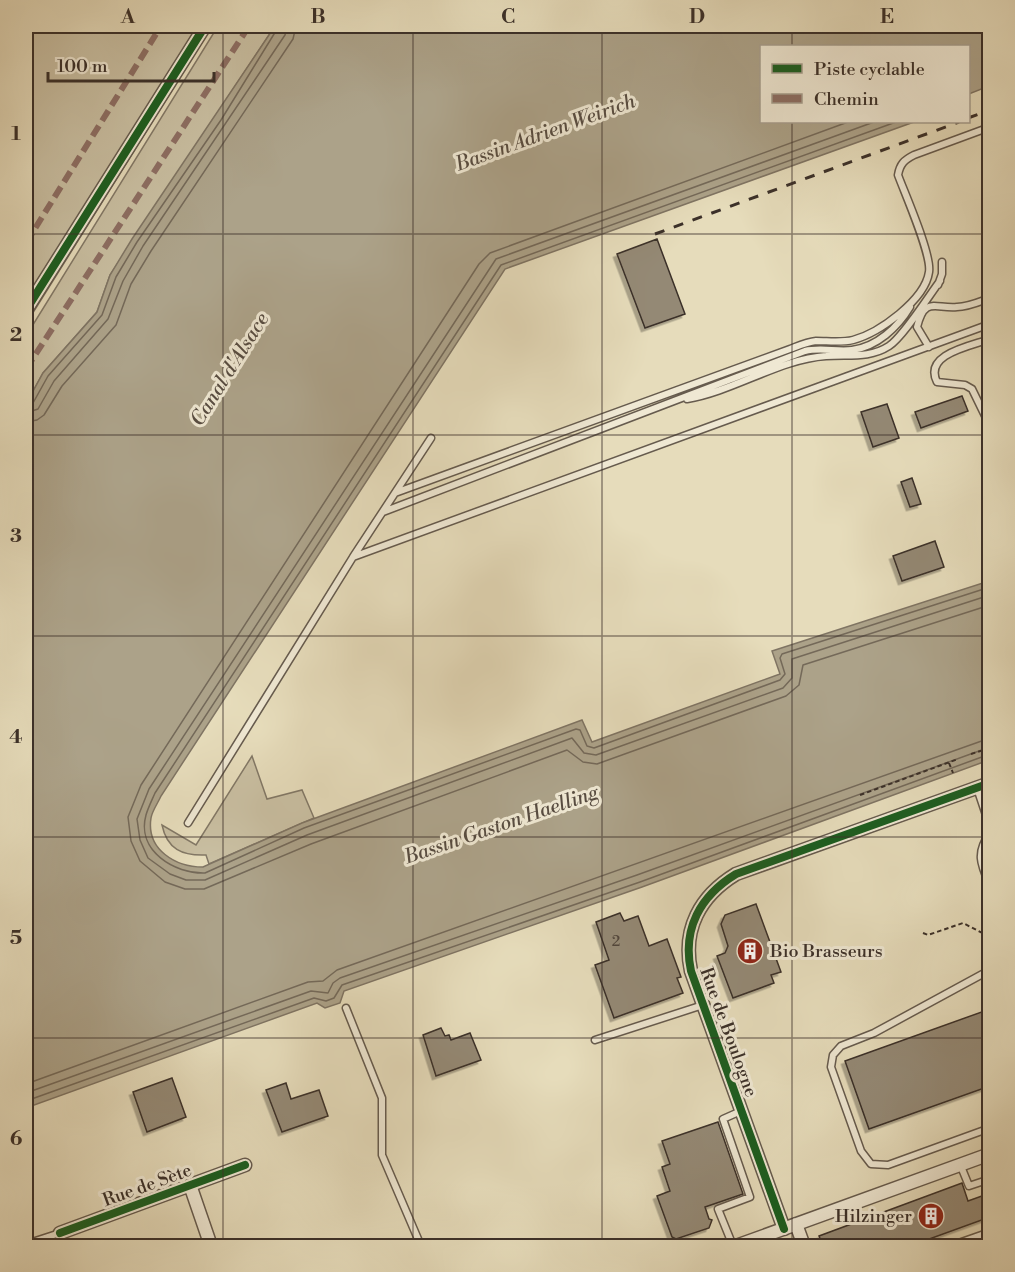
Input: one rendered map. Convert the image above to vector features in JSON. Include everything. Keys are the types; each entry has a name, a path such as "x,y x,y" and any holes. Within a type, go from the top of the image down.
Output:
{"street":[{"path":"26,310 205,26"},
{"name":"Rue de Boulogne","path":"804,1246 790,1227 741,1111 703,1005 689,963 690,928 699,908 722,883 736,874 990,783"},
{"path":"734,1246 990,1154"},
{"name":"Rue de Sète","path":"60,1233 245,1165"},
{"path":"190,1185 211,1246"}],"lane":[{"path":"382,512 805,351 818,348 850,350 876,342 903,318 929,272 929,264 898,175 900,167 905,160 914,155 990,127"},
{"path":"929,347 917,327 920,316 927,308 939,281 942,262"},
{"path":"673,402 708,396 800,361 826,356 856,357 888,346 939,281"},
{"path":"395,493 790,349 813,342 850,341 872,334 904,310 924,283"},
{"path":"927,308 934,304 959,308 990,298"},
{"path":"353,557 990,324"},
{"path":"990,339 943,356 935,364 934,375 937,382 965,385 972,389 990,426"},
{"path":"188,823 353,557 431,438"},
{"path":"976,788 990,826"},
{"path":"990,833 981,845 979,859 990,886"},
{"path":"990,970 874,1033 841,1046 833,1055 831,1067 861,1152 871,1164 888,1165 990,1128"},
{"path":"595,1040 703,1005"},
{"path":"346,1008 382,1098 382,1155 421,1246"},
{"path":"734,1246 718,1209 750,1197 723,1119 741,1111"},
{"path":"960,1164 969,1186 990,1179"},
{"path":"950,1246 990,1232"},
{"path":"26,1244 60,1233"}],"path":[{"path":"971,754 990,748"},
{"path":"860,795 958,759"},
{"path":"949,763 953,773"},
{"path":"923,933 928,935 963,923 990,937"}],"shaded area":[{"path":"26,26 212,26 26,324"},
{"path":"218,26 275,26 110,275 97,312 43,373 26,404 26,336"},
{"path":"252,756 267,799 302,790 314,818 209,864 206,855 183,852 172,845 162,825 196,845"}],"water":[{"path":"275,26 989,26 989,86 970,94 970,45 760,45 760,123 911,123 505,269 161,796 151,818 151,829 153,839 165,855 183,864 203,867 302,823 582,720 592,742 780,674 772,651 989,581 989,760 642,887 344,991 340,1003 325,1008 317,1003 26,1108 26,404 43,373 97,312 110,275"}],"building":[{"path":"657,239 685,314 645,328 617,254"},
{"path":"962,396 968,411 921,428 915,412"},
{"path":"887,404 899,438 873,447 861,412"},
{"path":"912,478 921,504 910,507 901,482"},
{"path":"935,541 944,567 902,581 893,556"},
{"name":"Bio Brasseurs","path":"756,904 781,972 771,975 774,983 733,998 717,956 725,953 728,946 721,924 725,915"},
{"path":"620,913 624,921 638,916 649,946 667,939 681,977 677,978 683,993 614,1018 595,965 609,960 596,922"},
{"path":"990,1009 990,1086 869,1129 845,1061"},
{"path":"441,1028 445,1036 449,1035 451,1040 470,1033 481,1060 436,1076 423,1035"},
{"path":"172,1078 186,1117 147,1132 133,1092"},
{"path":"286,1083 291,1099 319,1090 328,1116 282,1132 266,1090"},
{"path":"718,1122 743,1194 705,1207 709,1219 712,1220 709,1228 676,1239 672,1237 657,1196 670,1191 662,1167 670,1164 662,1141"},
{"name":"Hilzinger","path":"962,1183 968,1201 990,1193 990,1217 910,1246 823,1246 819,1236"}],"railway":[{"path":"970,117 990,110"},
{"path":"655,234 956,123"}],"marked path":[{"path":"26,243 161,26"},
{"path":"26,369 249,26"}],"cycle path":[{"path":"26,310 205,26"},
{"path":"784,1229 691,971 689,941 697,915 713,893 736,874 990,783"},
{"path":"60,1233 245,1165"}],"place":[{"name":"Bio Brasseurs","path":"750,951"},
{"name":"Hilzinger","path":"931,1216"}],"water label":[{"name":"Bassin Adrien Weirich","path":"545,132"},
{"name":"Canal d'Alsace","path":"229,369"},
{"name":"Bassin Gaston Haelling","path":"501,824"}]}
